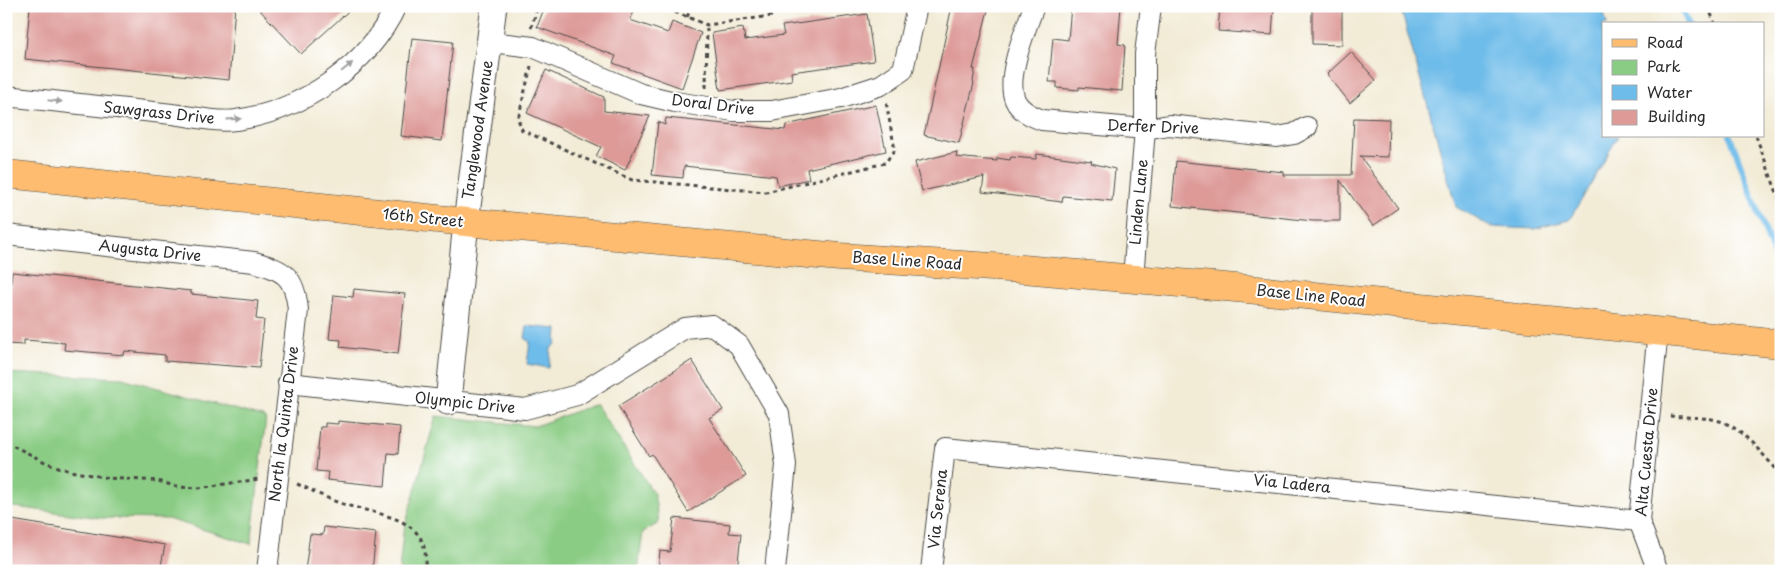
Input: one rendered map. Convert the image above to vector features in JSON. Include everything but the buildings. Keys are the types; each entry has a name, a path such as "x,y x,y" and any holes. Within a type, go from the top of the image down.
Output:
{"main road":[{"name":"16th Street","path":"6,174 466,222 840,257"},
{"name":"Base Line Road","path":"840,257 1133,278 1781,344"}],"street":[{"name":"Sawgrass Drive","path":"6,96 235,121 275,110 309,97 352,64 386,28 396,6"},
{"name":"Tanglewood Avenue","path":"448,402 466,222 494,6"},
{"name":"Doral Drive","path":"490,42 533,47 641,94 734,111 772,111 840,98 881,85 902,70 917,6"},
{"name":"Derfer Drive","path":"1034,6 1020,48 1011,86 1015,101 1027,114 1042,120 1146,129 1169,125 1277,137 1294,134 1307,127"},
{"name":"Linden Lane","path":"1133,278 1146,129 1145,54 1150,6"},
{"name":"Augusta Drive","path":"6,236 254,262 277,268 290,278"},
{"name":"North la Quinta Drive","path":"267,571 298,310 297,295 290,278"},
{"name":"Olympic Drive","path":"288,383 525,409 577,395 685,328 712,325 739,345 779,414 786,464 775,571"},
{"name":"Alta Cuesta Drive","path":"1658,330 1639,521 1658,571"},
{"name":"Via Ladera","path":"945,448 1639,521"},
{"name":"Via Serena","path":"931,571 945,448"}],"path":[{"path":"538,6 530,30 533,47 531,69 518,119 522,130 632,180 766,192 885,163 895,150 881,85"},
{"path":"660,6 707,26 771,16 780,10 802,6"},
{"path":"687,18 692,6"},
{"path":"1708,6 1714,22"},
{"path":"704,106 707,26"},
{"path":"1757,138 1781,204"},
{"path":"1650,414 1711,420 1726,424 1742,435 1781,474"},
{"path":"6,442 47,463 108,478 158,481 178,488 198,488 256,479 298,484 340,503 393,517 414,528 424,545 424,571"}],"green space":[{"path":"6,373 122,378 266,418 251,544 168,519 102,518 6,506"},
{"path":"596,404 654,494 659,523 643,532 638,571 399,571 403,533 436,416 535,426"}],"water":[{"path":"1400,6 1602,6 1606,22 1602,22 1602,138 1617,138 1569,220 1534,229 1491,227 1456,207"},
{"path":"527,326 557,329 556,344 551,348 549,368 527,364 530,342 525,338"}],"waterway":[{"path":"1681,6 1687,22"},
{"path":"1731,138 1781,274"}]}
